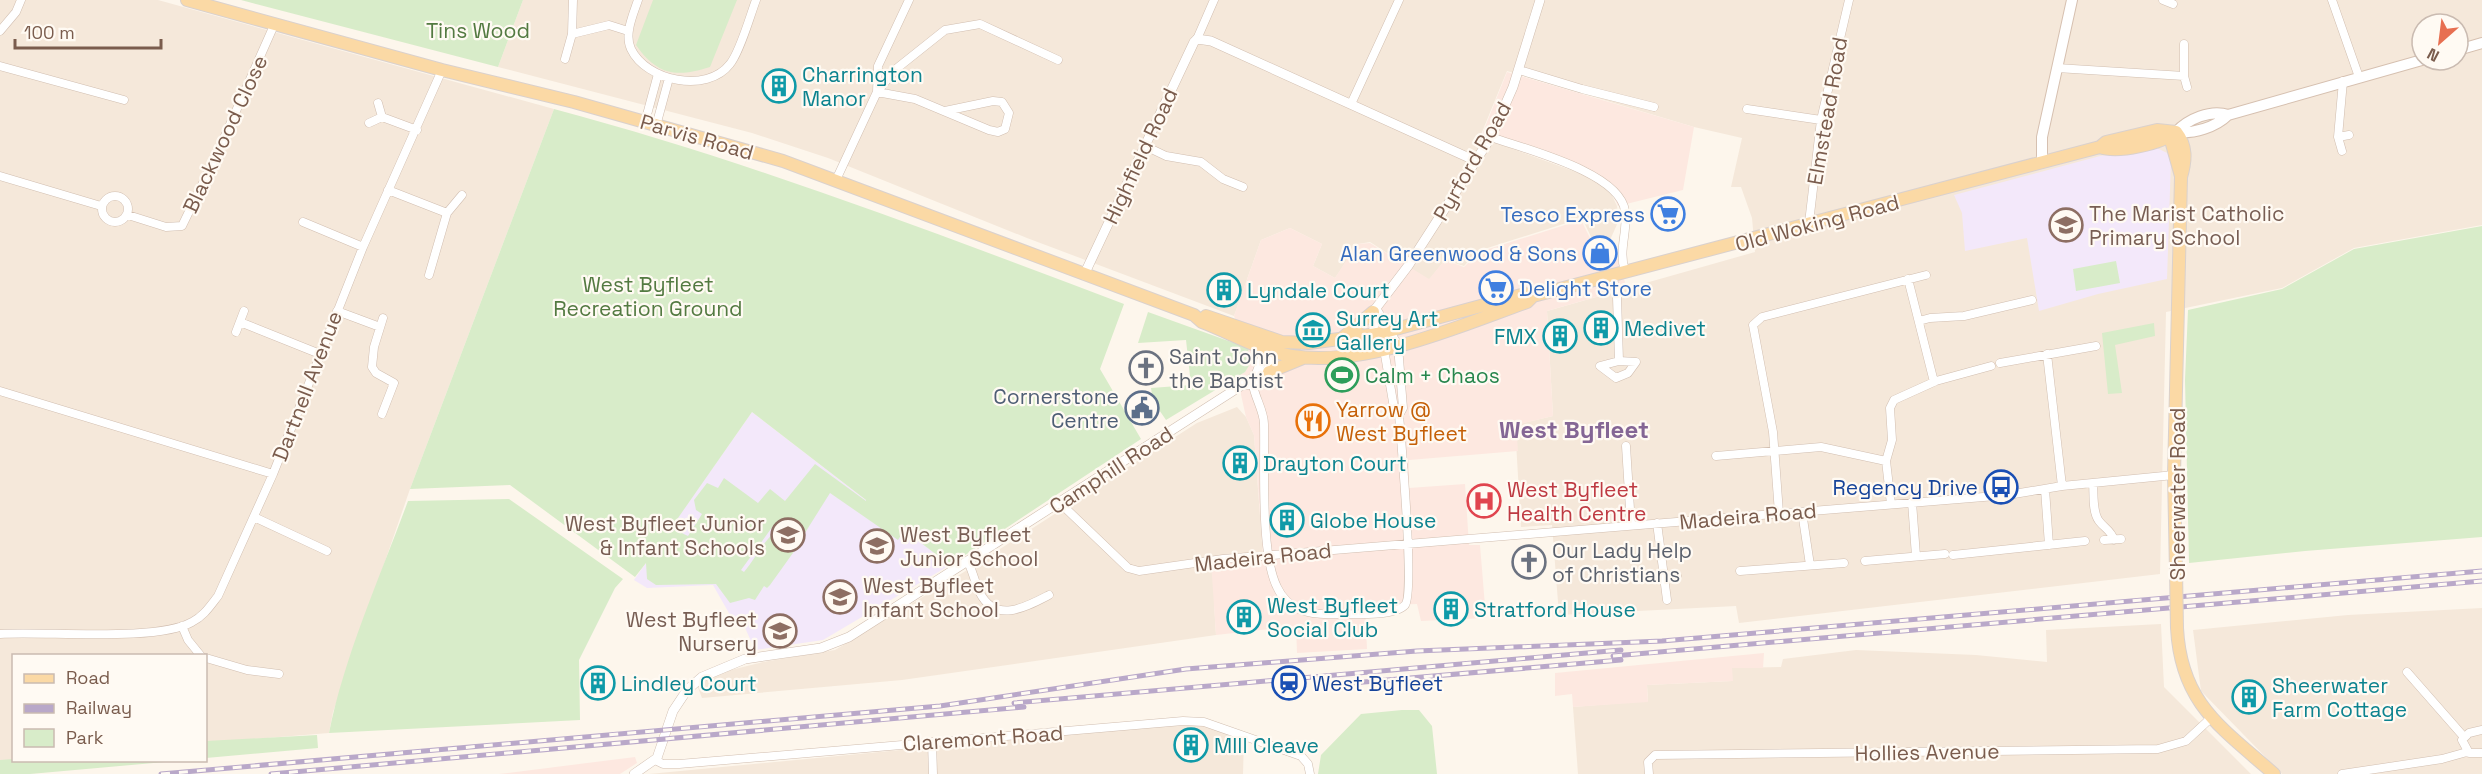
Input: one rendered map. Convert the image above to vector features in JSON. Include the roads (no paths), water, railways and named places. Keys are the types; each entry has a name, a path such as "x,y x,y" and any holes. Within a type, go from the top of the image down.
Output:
{"main road":[{"name":"Parvis Road","path":"187,0 783,161 1194,315 1202,322 1273,345"},
{"path":"2042,161 2042,137 2072,0"},
{"name":"Old Woking Road","path":"1273,345 1304,357 1350,355 1398,346 1527,302 1533,296 1618,272 1782,232 2100,147 2110,151 2166,140 2176,132 2189,133 2222,121 2229,115 2410,63"},
{"name":"Sheerwater Road","path":"2176,132 2184,141 2185,148 2185,164 2181,177 2174,476 2177,628 2180,657 2195,697 2212,717 2274,774"},
{"name":"Old Woking Road","path":"1273,345 1339,340 1377,334 1525,294 1533,296"},
{"path":"1339,340 1374,311"},
{"path":"1269,372 1304,357"}],"street":[{"path":"0,31 16,12 21,0"},
{"path":"565,59 572,34 573,0"},
{"path":"638,0 628,31 630,48 640,61 658,74 669,78 698,80 717,74 731,64 756,0"},
{"path":"877,92 878,66 909,0"},
{"name":"Highfield Road","path":"1084,275 1214,0"},
{"path":"1350,104 1399,0"},
{"name":"Pyrford Road","path":"1374,311 1408,266 1491,137 1519,70 1540,0"},
{"name":"Elmstead Road","path":"1809,223 1821,120 1849,0"},
{"path":"2163,0 2173,4"},
{"path":"2332,0 2359,77"},
{"name":"Blackwood Close","path":"128,215 166,227 182,226 275,23"},
{"path":"837,180 877,92 896,69 945,30 980,24 1058,60"},
{"path":"572,34 609,25 628,31"},
{"path":"1197,39 1211,41 1476,162"},
{"path":"2184,44 2184,76 2187,87"},
{"path":"0,66 124,100"},
{"path":"2057,68 2184,76"},
{"name":"Dartnell Avenue","path":"0,391 273,474 363,247 442,70"},
{"path":"1519,70 1582,89 1649,102"},
{"path":"650,124 658,74"},
{"path":"650,124 669,78"},
{"path":"2342,151 2338,137 2343,81"},
{"path":"877,92 901,95 998,132 1005,129 1009,113 1002,102 993,101 945,111"},
{"path":"378,103 382,117"},
{"path":"1748,109 1821,120"},
{"path":"369,123 382,117 417,130"},
{"path":"2338,137 2349,135"},
{"path":"1491,137 1587,172 1617,193 1625,211 1618,272 1619,361"},
{"path":"1145,146 1166,156 1201,162 1223,179 1243,187"},
{"name":"Blackwood Close","path":"0,176 101,206"},
{"path":"388,190 447,213"},
{"path":"429,275 447,213 462,195"},
{"name":"Blackwood Close","path":"118,197 128,206 128,215 122,221 112,220 102,214 101,206 105,201 118,197"},
{"path":"322,230 326,221"},
{"path":"303,222 363,247"},
{"path":"1779,513 1775,450 1769,404 1753,332 1755,322 1762,317 1926,275"},
{"path":"1908,279 1934,382"},
{"path":"1919,321 1964,315 2032,300"},
{"path":"236,332 244,311"},
{"path":"337,311 380,327"},
{"path":"1374,311 1390,331 1398,346 1403,408 1399,415"},
{"path":"1253,385 1264,422 1263,446 1269,555 1276,586 1291,606 1312,614 1369,614 1396,610 1407,603 1407,544 1399,415 1394,408 1384,349 1377,334 1374,311"},
{"path":"382,414 394,383 376,373 372,367 371,359 383,318"},
{"path":"240,322 320,354"},
{"path":"1242,385 1253,385 1269,372 1273,345"},
{"name":"Camphill Road","path":"655,760 663,748 667,723 673,711 687,690 702,677 745,659 833,644 886,615 1242,385 1256,375 1273,345"},
{"path":"2000,363 2096,346"},
{"path":"2047,354 2062,486"},
{"path":"1891,504 1886,461 1892,440 1890,408 1894,400 1934,382 1991,366"},
{"path":"1626,446 1631,525"},
{"path":"1716,456 1821,447 1886,461"},
{"path":"0,634 149,632 182,626 204,613 218,596 273,474"},
{"name":"Madeira Road","path":"1060,503 1131,570 1269,555 2008,495 2062,486 2174,476"},
{"path":"2093,483 2096,515 2100,523 2111,530 2118,539 2104,540"},
{"path":"2045,489 2049,545"},
{"path":"1912,502 1916,556"},
{"path":"1802,512 1810,566"},
{"path":"254,517 327,551"},
{"path":"1657,523 1667,600"},
{"path":"1865,561 2085,541"},
{"path":"968,562 985,603 996,609 1013,612 1039,605 1049,595"},
{"path":"1740,571 1844,563"},
{"path":"1665,577 1677,576"},
{"path":"182,626 188,640 199,654"},
{"path":"207,658 247,670 279,674"},
{"path":"2407,672 2464,737"},
{"name":"Hollies Avenue","path":"1649,774 1648,762 1655,755 2158,749 2186,741 2212,717"},
{"name":"Claremont Road","path":"655,760 663,764 679,764 1183,721 1204,722 1305,759 1310,774"},
{"path":"2464,737 2482,730"},
{"path":"2464,737 2463,743 2468,752"},
{"path":"932,742 933,774"},
{"path":"2342,774 2442,759 2468,752 2482,753"},
{"path":"634,774 655,760"}],"railway":[{"path":"161,774 940,706 1186,669 1417,651 1662,641 2482,571"},
{"path":"1613,656 2482,581"},
{"path":"1014,703 1621,650"},
{"path":"1352,683 1621,660"},
{"path":"271,774 1024,707"}],"place":[{"name":"Charrington Manor","path":"779,86"},
{"name":"Tesco Express","path":"1668,214"},
{"name":"The Marist Catholic Primary School","path":"2066,225"},
{"name":"Alan Greenwood & Sons","path":"1600,253"},
{"name":"Delight Store","path":"1496,288"},
{"name":"Lyndale Court","path":"1224,290"},
{"name":"Medivet","path":"1601,328"},
{"name":"Surrey Art Gallery","path":"1313,330"},
{"name":"FMX","path":"1560,336"},
{"name":"Saint John the Baptist","path":"1146,368"},
{"name":"Calm + Chaos","path":"1342,375"},
{"name":"Cornerstone Centre","path":"1142,408"},
{"name":"Yarrow @ West Byfleet","path":"1313,421"},
{"name":"Drayton Court","path":"1240,463"},
{"name":"Regency Drive","path":"2001,487"},
{"name":"West Byfleet Health Centre","path":"1484,501"},
{"name":"Globe House","path":"1287,520"},
{"name":"West Byfleet Junior & Infant Schools","path":"788,535"},
{"name":"West Byfleet Junior School","path":"877,546"},
{"name":"Our Lady Help of Christians","path":"1529,562"},
{"name":"West Byfleet Infant School","path":"840,597"},
{"name":"Stratford House","path":"1451,609"},
{"name":"West Byfleet Social Club","path":"1244,617"},
{"name":"West Byfleet Nursery","path":"780,631"},
{"name":"Lindley Court","path":"598,683"},
{"name":"West Byfleet","path":"1289,683"},
{"name":"Sheerwater Farm Cottage","path":"2249,697"},
{"name":"MIll Cleave","path":"1191,745"}],"district":[{"name":"West Byfleet","path":"1574,429"}],"park label":[{"name":"Tins Wood","path":"478,30"},
{"name":"West Byfleet Recreation Ground","path":"648,296"}]}
